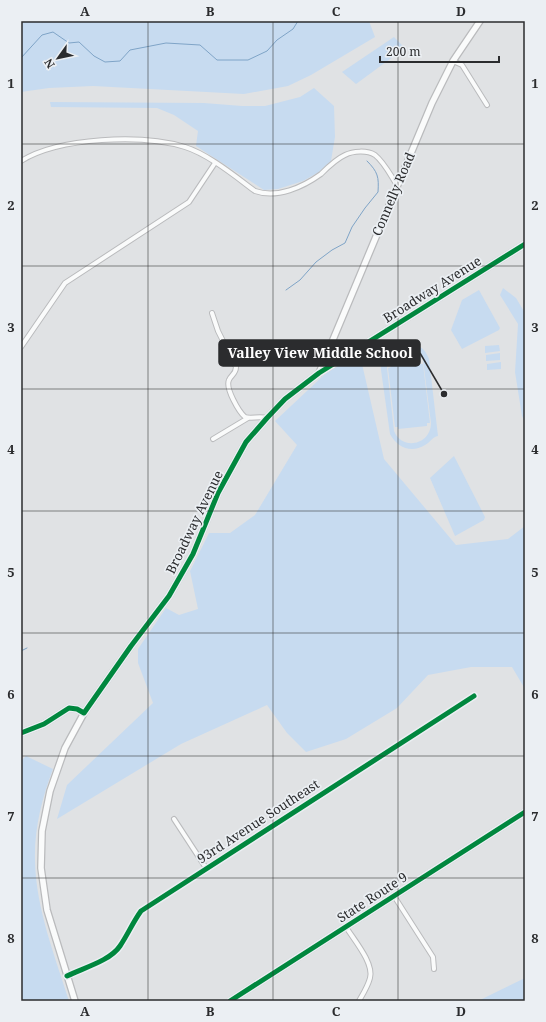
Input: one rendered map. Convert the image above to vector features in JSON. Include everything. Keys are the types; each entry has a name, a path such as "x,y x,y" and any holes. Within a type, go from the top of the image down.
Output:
{"main road":[{"name":"State Route 9","path":"230,1001 525,812"}],"street":[{"name":"Connelly Road","path":"319,373 432,103 453,61 480,21"},
{"path":"453,61 462,65 487,105"},
{"path":"21,160 30,155 61,145 74,143 137,140 156,141 186,148 200,154 255,191 273,195 283,193 311,180 345,155 353,152 361,152 371,153 376,157 397,185"},
{"path":"21,156 30,155"},
{"path":"21,347 65,283 189,202 215,163"},
{"name":"Broadway Avenue","path":"75,1001 47,910 41,868 42,831 50,790 65,748 84,713 131,646 169,596 193,554 218,493 246,442 267,418 285,399 319,373 525,244"},
{"path":"212,313 218,331 236,367 236,371 228,381 229,389 243,416 248,418"},
{"path":"214,439 248,418 258,416 267,418"},
{"name":"93rd Avenue Southeast","path":"67,976 112,954 120,947 141,910 474,696"},
{"path":"21,733 44,724 69,708 73,708 84,713"},
{"path":"174,818 206,868"},
{"path":"394,896 433,957 434,969"},
{"path":"346,927 365,956 370,967 371,976 359,1001"}],"shaded area":[{"path":"21,21 369,21 375,37 311,75 288,86 244,94 93,86 49,88 21,92"},
{"path":"394,37 405,48 356,84 342,72"},
{"path":"314,88 334,106 335,137 331,161 319,172 303,181 278,189 264,190 196,146 198,131 174,115 157,108 51,107 50,102 204,103 265,106 300,97"},
{"path":"503,288 516,298 525,313 525,422 522,416 515,372 518,324 500,295"},
{"path":"479,290 500,328 499,330 462,349 451,330 462,300"},
{"path":"405,341 417,345 423,349 429,359 438,436 434,437 420,448 415,449 400,446 390,434 381,364 384,355 390,347 399,342","holes":["406,347 416,350 423,360 431,423 430,430 426,436 416,443 409,443 403,441 394,431 387,364 392,353 398,349"]},
{"path":"499,345 500,351 485,353 485,346"},
{"path":"359,351 384,459 456,545 508,539 525,526 525,689 512,667 471,667 428,675 397,708 346,739 306,752 287,733 267,705 181,744 57,819 67,785 153,703 138,663 138,649 166,608 179,615 198,609 190,571 209,533 230,533 255,515 297,445 275,421 341,359"},
{"path":"500,353 500,360 486,361 486,355"},
{"path":"419,361 420,364 423,364 430,423 427,423 427,426 398,429 398,427 395,427 388,368 391,367 391,365"},
{"path":"501,362 501,369 487,370 487,364"},
{"path":"454,456 485,517 484,520 455,536 430,478"},
{"path":"26,756 53,769 45,791 37,825 35,849 36,879 47,932 69,1001 21,1001 21,761"},
{"path":"525,978 525,1001 478,1001"}],"waterway":[{"path":"21,58 42,35 53,32 69,43 79,42 94,56 105,62 120,61 130,50 166,43 200,45 217,60 248,60 267,51 277,40 293,29 298,21"},
{"path":"286,290 300,280 316,262 332,250 345,243 352,227 378,192 377,175 374,168 367,161"},
{"path":"21,651 27,648"}],"cycle path":[{"path":"21,733 44,724 69,708 77,709 84,713 131,646 169,596 193,554 218,493 246,442 285,399 319,373 525,244"},
{"path":"67,976 96,964 116,951 141,911 474,696"},
{"path":"230,1001 525,812"}],"place":[{"name":"Valley View Middle School","path":"444,394"}]}
